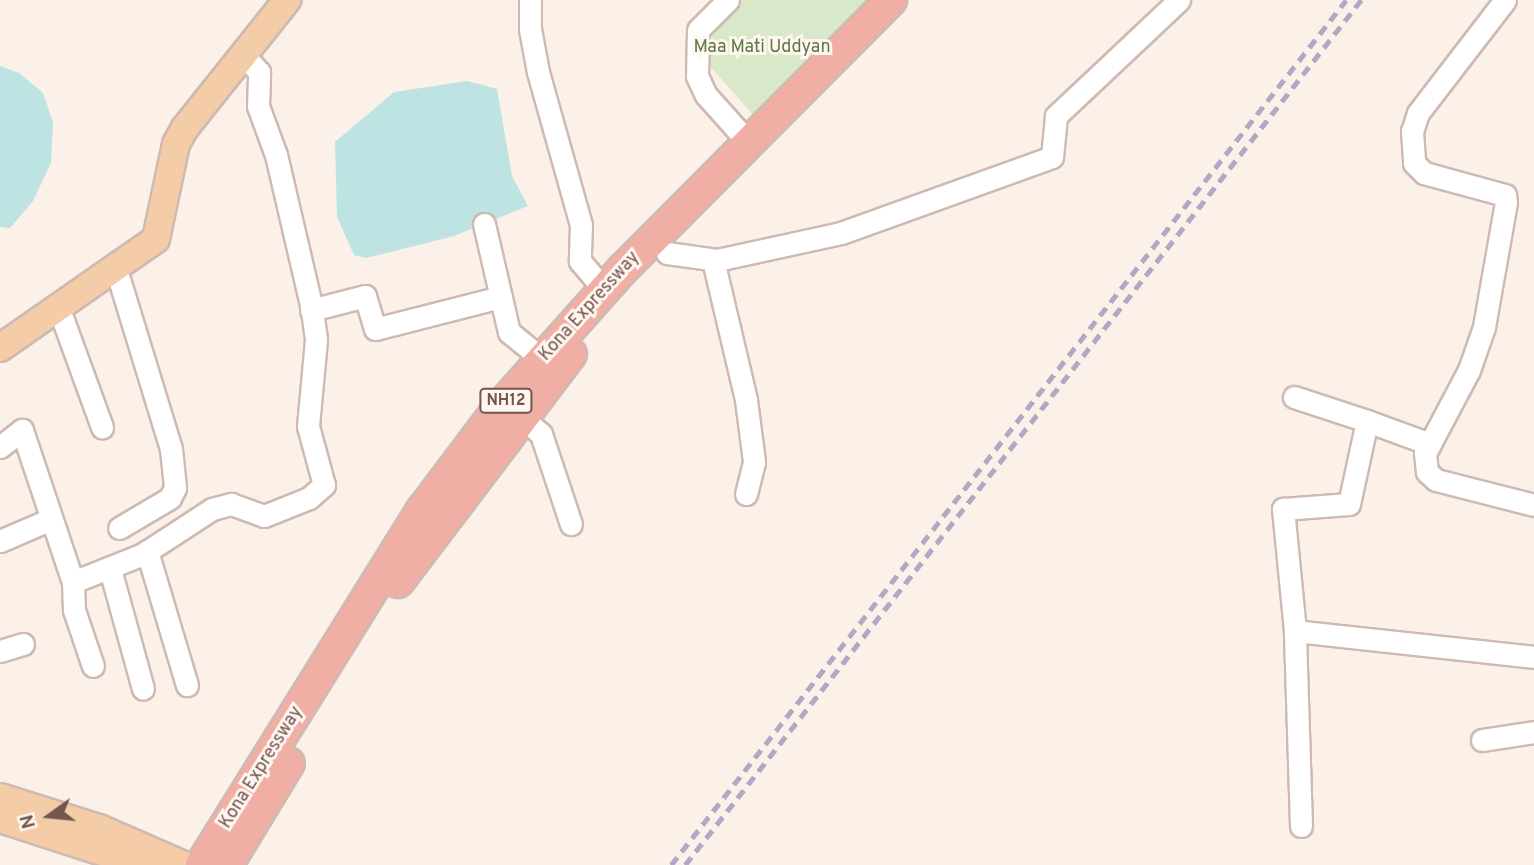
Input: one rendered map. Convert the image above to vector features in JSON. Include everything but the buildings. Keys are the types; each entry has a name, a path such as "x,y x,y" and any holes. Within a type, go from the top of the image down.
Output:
{"highway":[{"name":"Kona Expressway","path":"201,865 423,509 542,359 604,290 891,0"},
{"name":"Kona Expressway","path":"227,865 404,572 579,343 915,0"}],"main road":[{"path":"0,348 156,239 176,144 287,0"},
{"path":"0,797 99,828 184,865"},
{"path":"0,819 142,865"}],"street":[{"path":"530,0 538,72 581,225 580,261 604,290"},
{"path":"728,0 698,30 697,76 706,95 748,142"},
{"path":"667,253 713,260 841,233 1052,157 1056,116 1135,46 1179,0"},
{"path":"1505,0 1418,113 1412,131 1414,163 1424,173 1505,195 1506,202 1484,327 1469,370 1425,453 1427,472 1436,480 1534,505"},
{"path":"72,582 110,569 147,551 212,509 231,503 264,516 309,498 324,485 308,426 316,339 312,310 276,155 258,106 259,72 243,54"},
{"path":"484,224 509,332 542,359"},
{"path":"713,260 746,400 754,462 746,494"},
{"path":"116,269 171,449 175,488 170,498 119,528"},
{"path":"312,310 365,296 375,329 501,296"},
{"path":"59,309 102,427"},
{"path":"1294,397 1430,444"},
{"path":"522,418 541,435 571,524"},
{"path":"1301,827 1295,631 1281,512 1349,504 1367,421"},
{"path":"0,447 22,430 72,582 74,610 93,666"},
{"path":"0,541 51,519"},
{"path":"147,551 187,685"},
{"path":"110,569 143,689"},
{"path":"1295,631 1534,657"},
{"path":"0,651 23,645"},
{"path":"1482,740 1534,732"}],"green space":[{"name":"Maa Mati Uddyan","path":"742,0 875,0 759,122 695,49"}],"water":[{"path":"0,66 19,73 43,93 53,122 51,163 33,201 10,228 0,227"},
{"path":"467,81 497,89 512,176 528,206 454,236 366,258 354,255 337,217 335,142 394,92"}],"railway":[{"path":"671,865 1346,0"},
{"path":"685,865 1361,0"}]}
